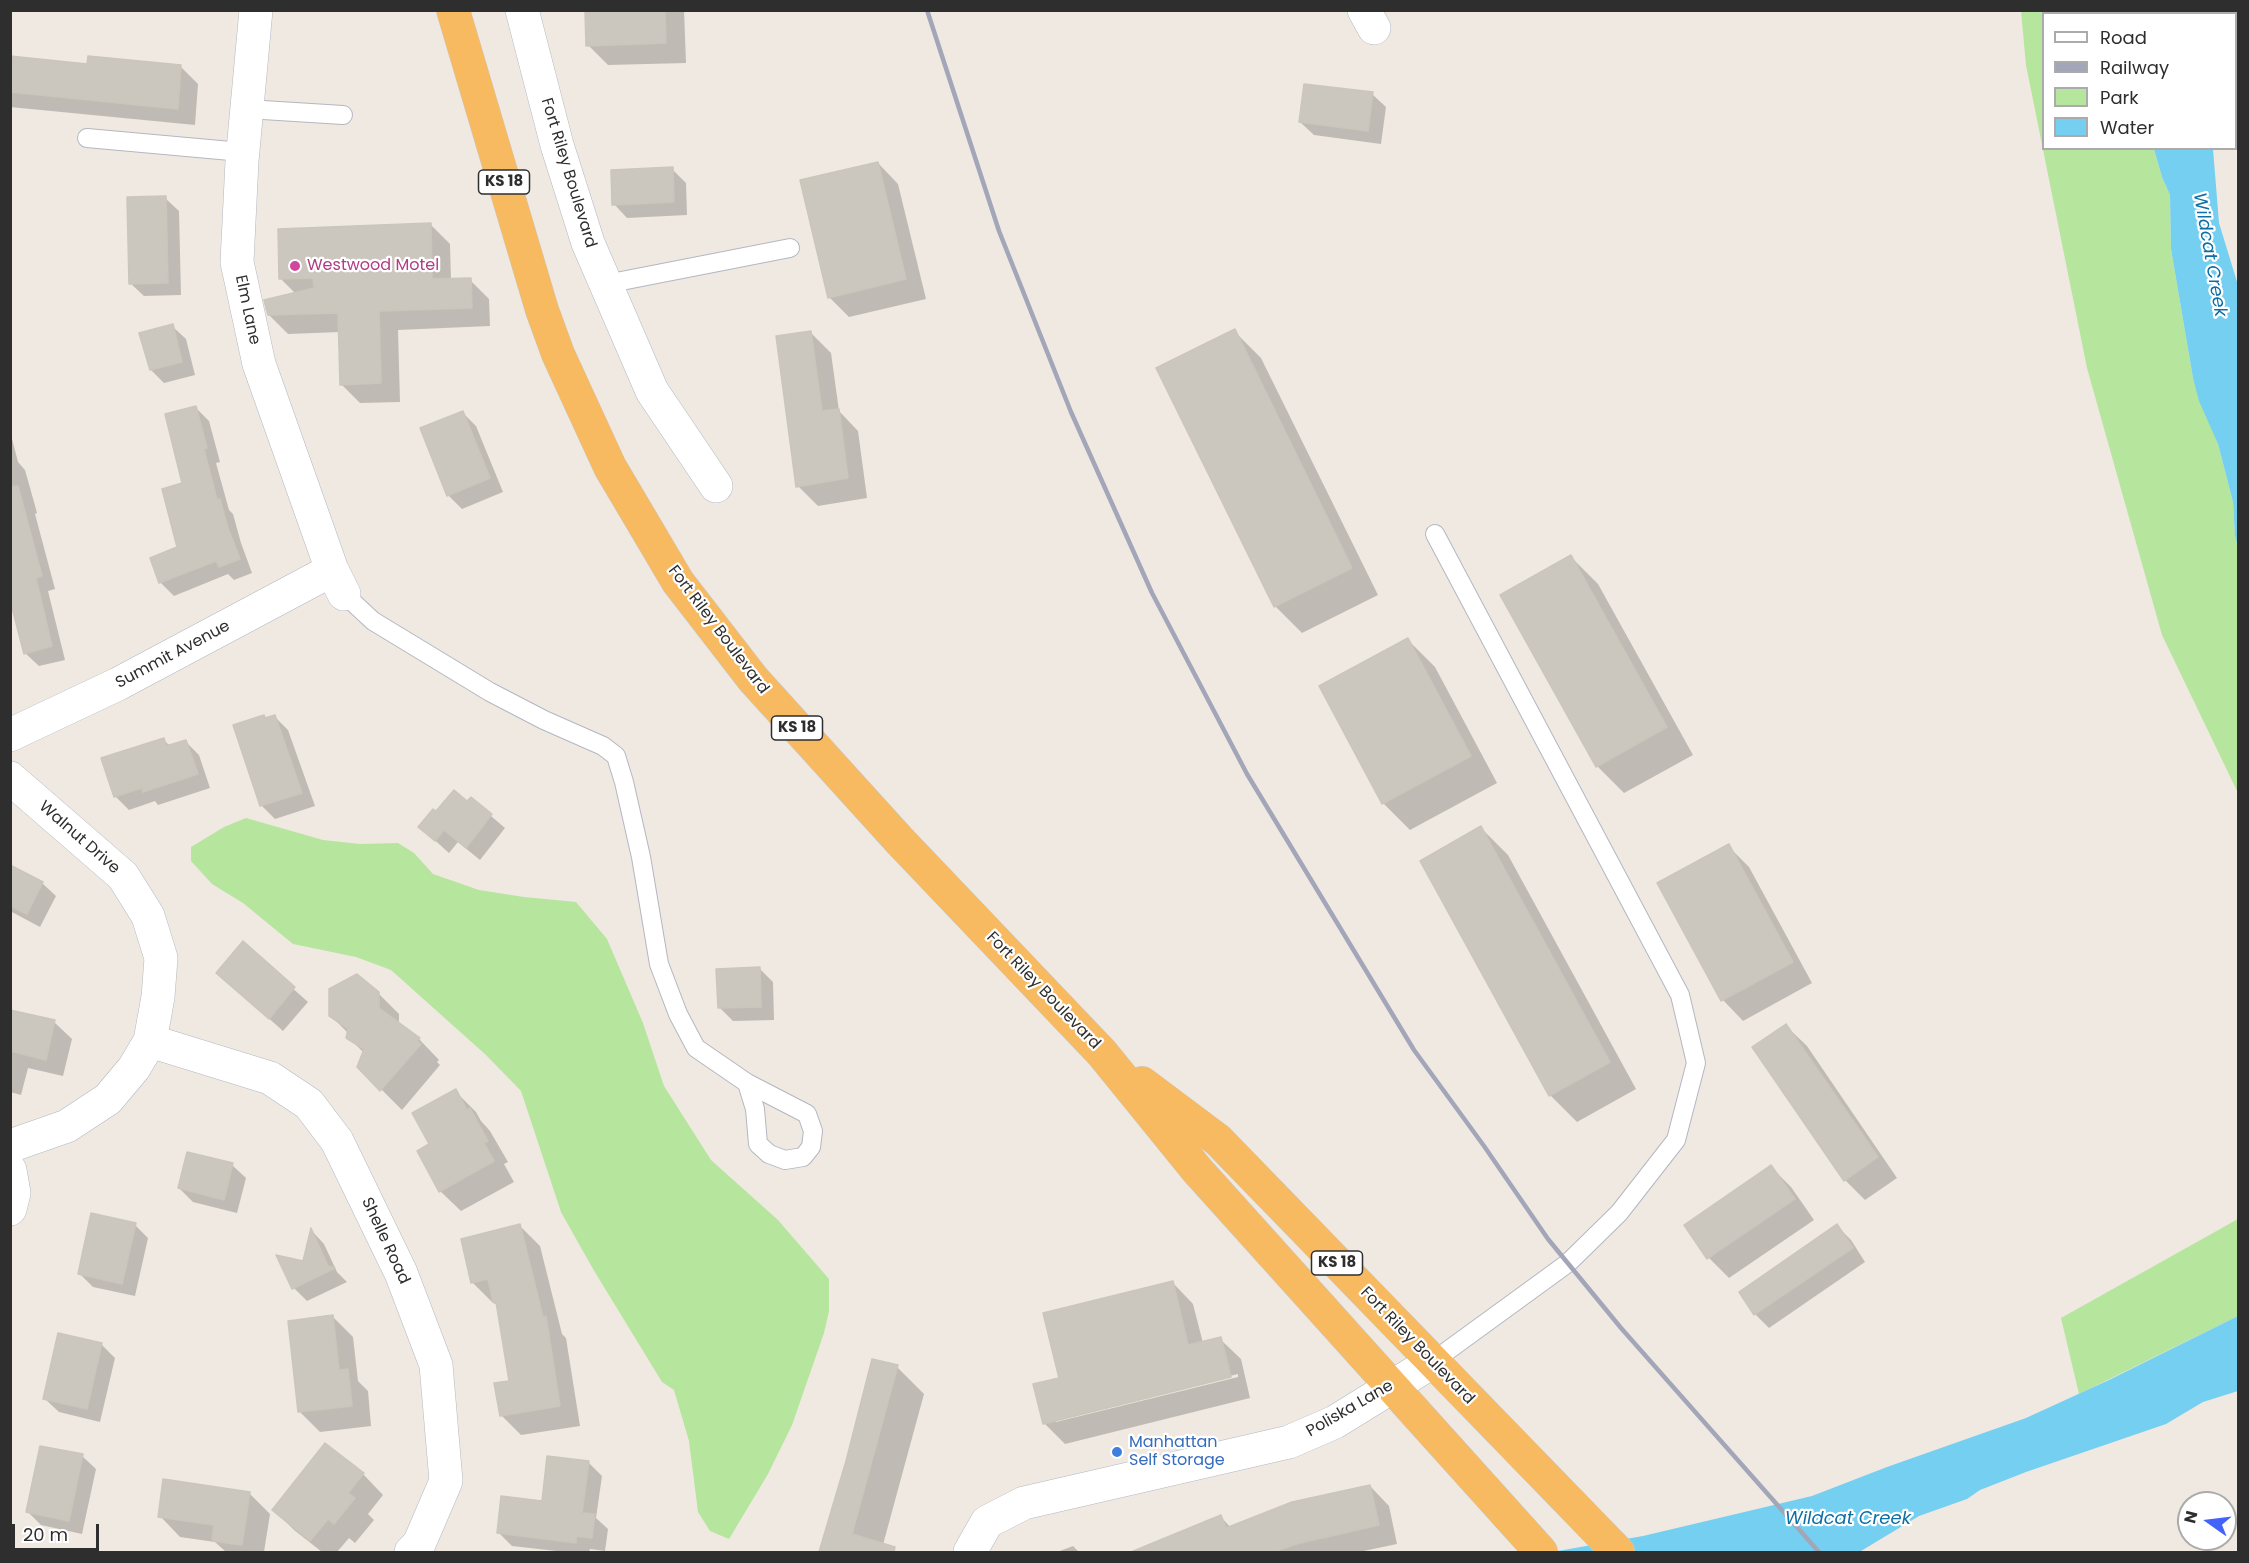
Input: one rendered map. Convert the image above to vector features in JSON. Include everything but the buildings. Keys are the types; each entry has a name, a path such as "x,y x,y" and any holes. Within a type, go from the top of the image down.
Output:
{"highway":[{"name":"Fort Riley Boulevard","path":"453,10 542,310 558,354 610,467 678,582 753,679 899,840 1102,1053 1197,1170 1541,1552"},
{"name":"Fort Riley Boulevard","path":"1102,1053 1218,1140 1618,1552"}],"street":[{"name":"Elm Lane","path":"256,10 242,152 237,262 259,364 338,582"},
{"name":"Fort Riley Boulevard","path":"522,10 557,145 588,243 652,391 716,486"},
{"name":"Summit Avenue","path":"10,735 338,582"},
{"name":"Walnut Drive","path":"10,778 123,876 148,916 162,957 150,1041 134,1068 108,1099 67,1126 10,1146"},
{"name":"Shelle Road","path":"150,1041 270,1078 309,1104 337,1141 401,1273 436,1365 446,1481 419,1544 411,1552"},
{"path":"10,1170 14,1193 10,1209"},
{"name":"Poliska Lane","path":"970,1552 987,1521 1024,1503 1289,1442 1335,1422 1432,1362"}],"lane":[{"path":"247,109 343,116"},
{"path":"87,138 242,152"},
{"path":"606,284 790,248"},
{"path":"1432,1362 1568,1263 1619,1213 1677,1140 1696,1063 1680,995 1435,534"},
{"path":"338,582 373,621 480,686 544,720 603,746 616,756 641,857 659,964 678,1014 696,1048 747,1083 807,1114 813,1131 811,1147 803,1157 785,1160 769,1154 758,1144 755,1109 747,1083"}],"green space":[{"path":"2021,11 2142,11 2042,12 2042,144 2026,65"},
{"path":"2043,150 2154,150 2170,195 2171,249 2193,378 2218,444 2233,502 2238,547 2238,793 2162,635 2087,368"},
{"path":"246,818 323,840 360,844 398,843 414,853 433,874 479,890 576,902 607,939 643,1023 664,1086 711,1160 778,1220 829,1279 829,1311 824,1333 792,1425 768,1474 729,1539 710,1531 698,1512 689,1441 674,1390 662,1382 561,1212 521,1091 486,1055 391,970 356,957 293,944 243,903 212,884 191,861 191,847 224,827"},
{"path":"2238,1219 2238,1316 2079,1394 2061,1318"}],"water":[{"path":"2142,11 2202,11 2202,12"},
{"name":"Wildcat Creek","path":"2154,150 2213,150 2219,223 2238,285 2238,547 2233,502 2218,444 2199,401 2193,378 2171,249 2170,195"},
{"name":"Wildcat Creek","path":"2238,1316 2238,1391 2203,1402 2166,1424 1980,1490 1967,1499 1919,1516 1861,1551 1552,1552 1643,1536 1812,1496 2026,1418"}],"railway":[{"path":"927,10 999,231 1071,412 1152,593 1247,774 1414,1050 1548,1239 1621,1328 1819,1552"}],"place":[{"name":"Westwood Motel","path":"295,266"},
{"name":"Manhattan Self Storage","path":"1117,1452"}]}
